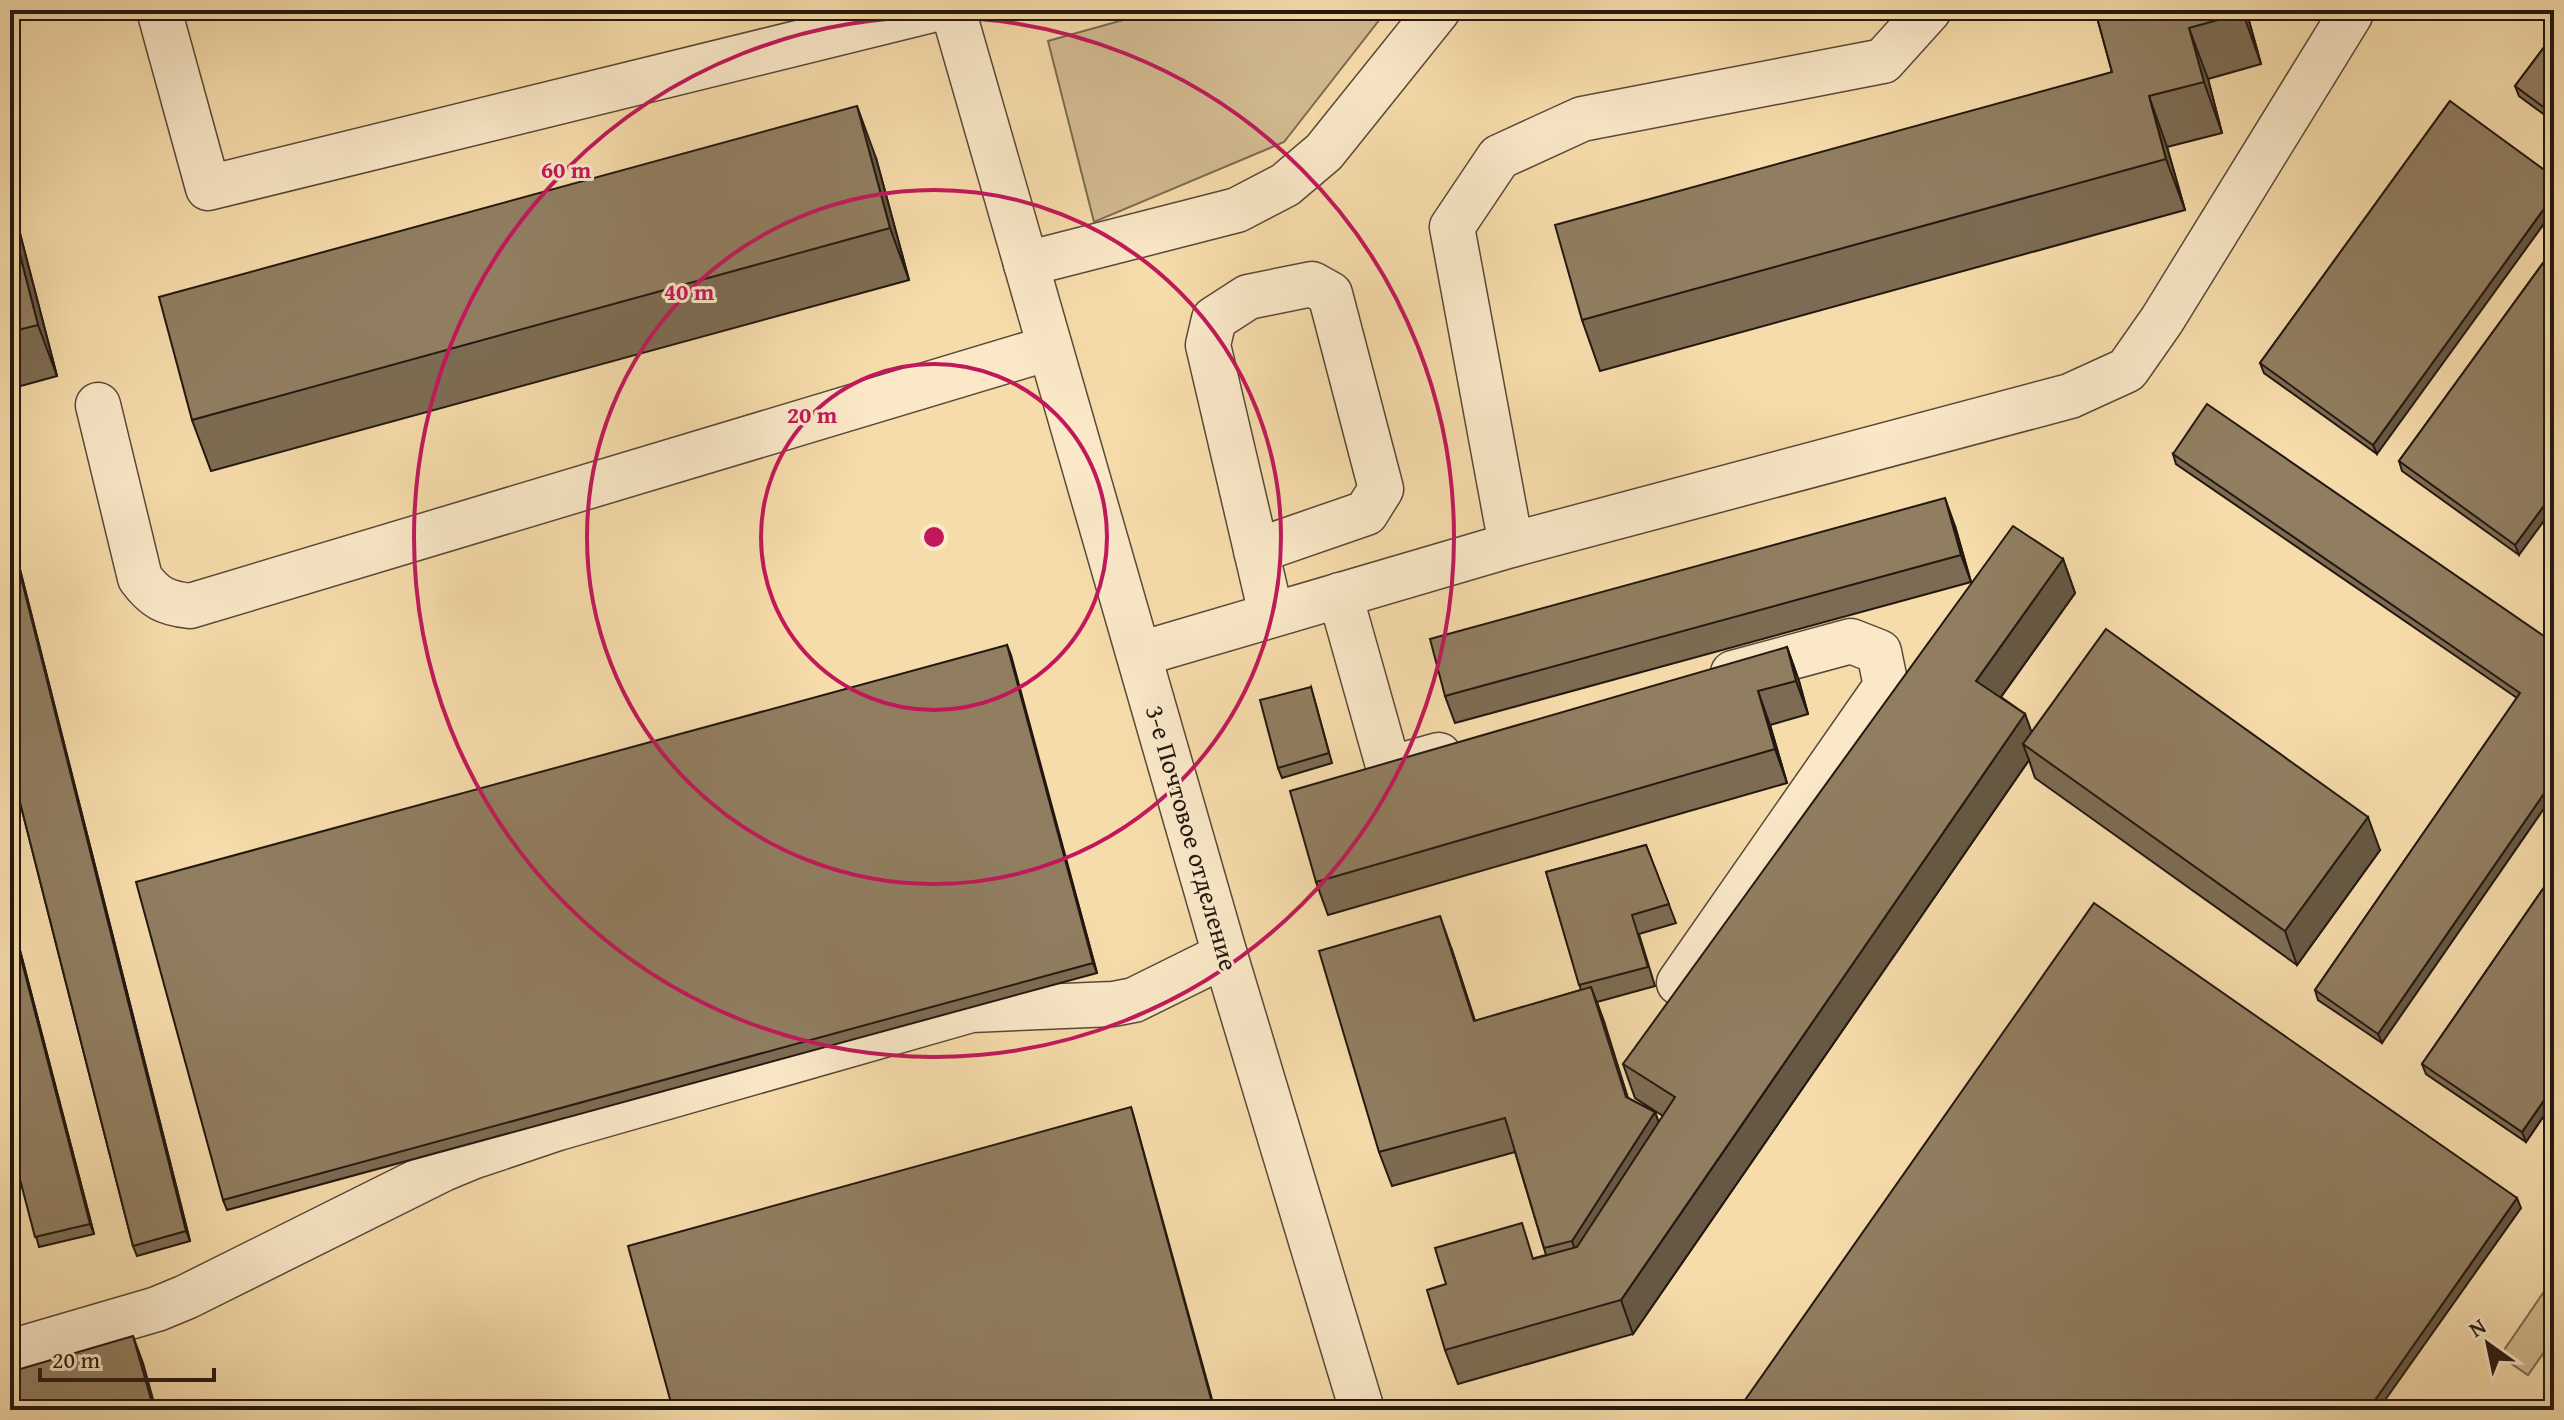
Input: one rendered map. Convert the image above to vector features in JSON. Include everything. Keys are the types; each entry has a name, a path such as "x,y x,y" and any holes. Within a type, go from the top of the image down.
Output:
{"street":[{"path":"159,10 208,188 932,10"},
{"name":"3-е Почтовое отделение","path":"953,10 1225,955 1362,1410"},
{"path":"1026,264 1237,210 1285,185 1324,152 1438,10"},
{"path":"1511,545 1452,227 1499,157 1582,119 1883,61 1929,10"},
{"path":"1140,654 1511,545 2070,396 2127,370 2162,320 2350,15 2348,10"},
{"path":"1256,551 1366,513 1381,489 1330,294 1312,284 1248,297 1214,319 1208,345 1256,551 1271,614"},
{"path":"98,405 140,578 150,592 169,603 190,606 1049,348"},
{"path":"1340,595 1389,769 1481,744"},
{"path":"1679,983 1886,686 1879,652 1851,641 1697,684"},
{"path":"10,1352 157,1309 443,1169 558,1128 971,1010 1113,1004 1134,1000 1225,955"}],"shaded area":[{"path":"1159,10 1387,10 1284,142 1094,222 1048,41"},
{"path":"2554,1277 2554,1338 2528,1375 2500,1356"}],"building":[{"path":"2095,10 2242,10 2243,13 2189,28 2204,82 2149,96 2166,159 1582,320 1555,225 2112,72"},
{"path":"2554,34 2554,115 2515,86"},
{"path":"2450,101 2554,177 2554,195 2373,445 2260,363"},
{"path":"857,106 890,228 192,420 159,297"},
{"path":"10,216 38,325 10,332"},
{"path":"2554,248 2554,492 2515,545 2399,461"},
{"path":"2207,404 2554,643 2554,779 2378,1034 2315,990 2520,693 2173,454"},
{"path":"1945,498 1961,555 1445,696 1430,639"},
{"path":"2013,526 2063,559 1976,681 2025,714 1621,1300 1445,1350 1427,1290 1446,1284 1435,1248 1522,1223 1533,1259 1577,1247 1675,1097 1623,1064"},
{"path":"10,534 186,1231 133,1246 10,763"},
{"path":"2106,629 2368,817 2285,931 2023,744"},
{"path":"1007,645 1093,963 223,1200 136,882"},
{"path":"1787,647 1796,681 1758,691 1775,749 1316,882 1290,791"},
{"path":"1311,687 1329,753 1278,768 1260,700"},
{"path":"1646,845 1669,904 1632,915 1648,967 1579,985 1546,872"},
{"path":"2554,873 2554,1086 2522,1132 2422,1064"},
{"path":"2094,903 2517,1198 2368,1410 1738,1410"},
{"path":"10,916 90,1224 35,1237 10,1141"},
{"path":"1440,916 1474,1021 1591,987 1626,1097 1655,1112 1572,1241 1544,1248 1505,1118 1379,1152 1319,951"},
{"path":"1131,1107 1214,1410 673,1410 628,1246"},
{"path":"133,1336 154,1410 17,1410 10,1386 10,1372"}]}
